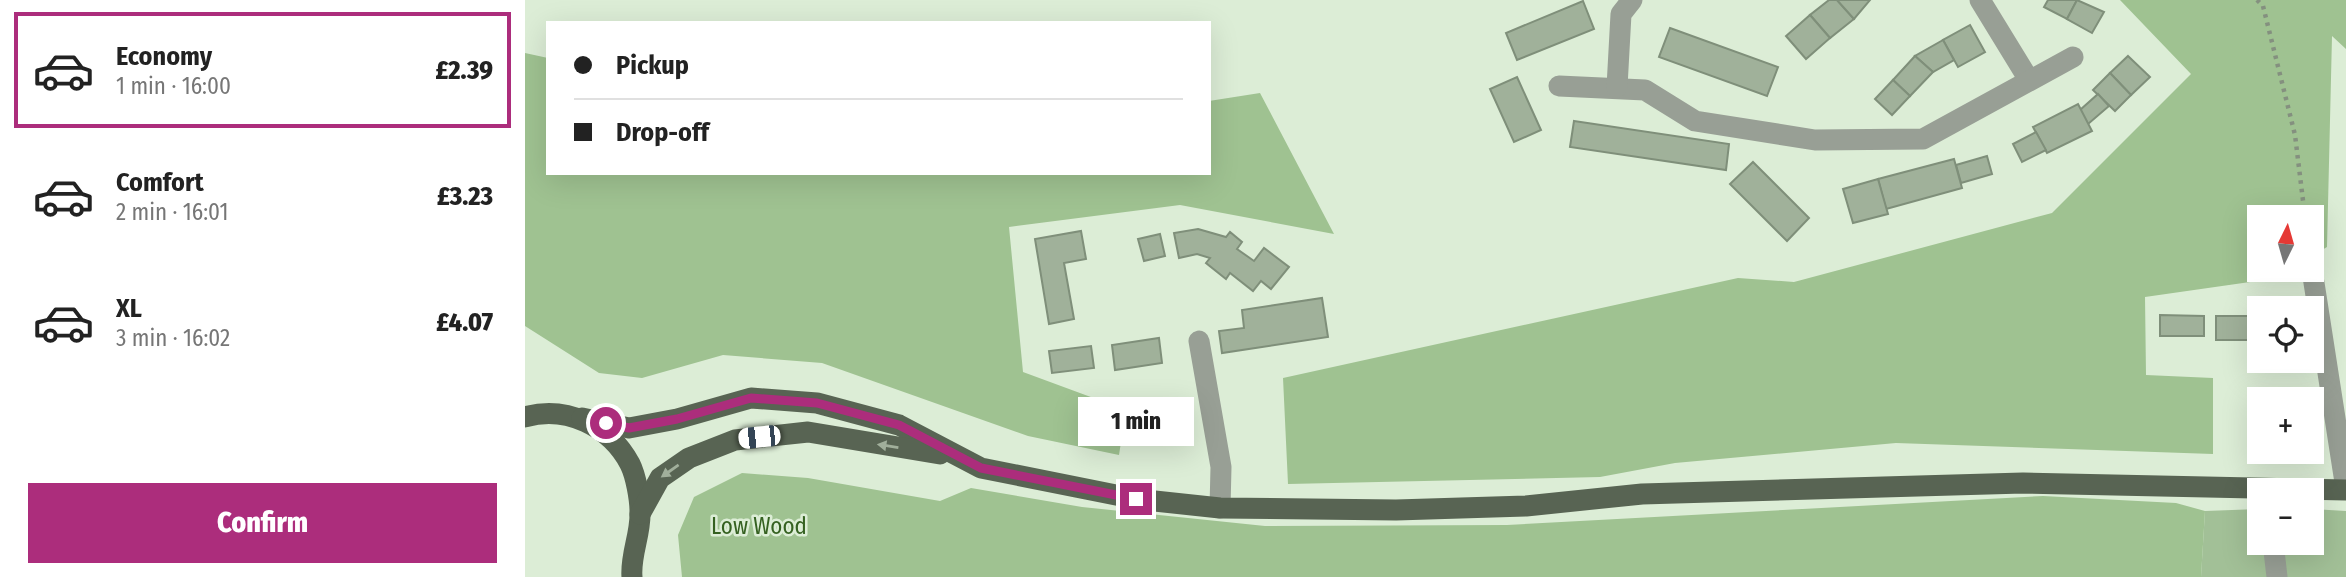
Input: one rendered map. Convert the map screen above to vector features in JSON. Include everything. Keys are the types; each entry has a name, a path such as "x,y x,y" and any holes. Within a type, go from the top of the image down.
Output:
{"main road":[{"path":"529,413 560,413 629,428 677,419 751,398 817,403 899,425 981,468 1136,499 1220,508 1396,510 1526,506 1642,494 2022,483 2247,488"},
{"path":"582,418 613,441 631,466 640,514"},
{"path":"632,577 633,549 640,514 660,478 688,458 735,440 808,432 956,457"},
{"path":"2324,490 2346,490"},
{"path":"616,577 633,549"}],"street":[{"path":"1617,87 1621,14 1632,0"},
{"path":"1980,0 2029,80"},
{"path":"1559,86 1646,90 1695,121 1815,140 1923,139 2073,57"},
{"path":"2314,282 2346,490"},
{"path":"1199,341 1221,467 1220,508"},
{"path":"2274,555 2277,577"}],"path":[{"path":"2257,0 2263,6 2295,135 2304,205"}],"green space":[{"path":"2120,0 2346,0 2346,49 2332,36 2327,247 2324,249 2324,205 2247,205 2247,282 2250,282 2145,297 2146,375 2213,378 2213,454 1896,443 1675,463 1600,477 1288,484 1283,378 1738,278 1794,282 2052,213 2191,74"},
{"path":"525,53 546,58 546,175 1211,175 1211,101 1260,93 1334,234 1180,205 1009,227 1023,372 1126,410 1119,455 1028,436 822,363 723,355 642,378 599,373 525,326"},
{"name":"Low Wood","path":"742,473 808,478 940,501 971,488 1082,507 1265,526 1507,525 2043,496 2176,503 2205,511 2201,577 682,577 678,535 694,497"},
{"path":"2247,509 2247,555 2324,555 2324,510 2346,511 2346,577 2201,577 2205,511"}],"building":[{"path":"1829,0 1837,0 1854,19 1830,38 1810,15"},
{"path":"1837,0 1870,0 1854,19"},
{"path":"2048,0 2077,0 2067,19 2044,7"},
{"path":"2077,0 2104,12 2092,33 2067,19"},
{"path":"1583,1 1594,29 1517,60 1506,33"},
{"path":"1810,15 1830,38 1806,59 1786,36"},
{"path":"1970,25 1985,52 1958,67 1943,40"},
{"path":"1670,28 1778,67 1767,96 1659,57"},
{"path":"1943,40 1954,60 1933,72 1915,56"},
{"path":"1915,56 1933,72 1910,96 1893,80"},
{"path":"2128,56 2150,77 2131,95 2110,73"},
{"path":"2110,73 2131,95 2115,111 2093,90"},
{"path":"1517,77 1541,130 1514,142 1490,89"},
{"path":"1893,80 1910,96 1892,115 1875,99"},
{"path":"2098,94 2109,106 2088,124 2080,110"},
{"path":"2078,104 2092,131 2047,153 2033,127"},
{"path":"1574,121 1729,144 1726,170 1570,147"},
{"path":"2036,132 2046,150 2022,162 2013,144"},
{"path":"1987,156 1992,174 1961,183 1956,165"},
{"path":"1954,159 1962,188 1886,209 1878,179"},
{"path":"1753,162 1809,218 1787,241 1730,184"},
{"path":"1878,179 1888,214 1853,223 1843,189"},
{"path":"1198,229 1226,237 1230,232 1242,242 1237,249 1254,261 1264,248 1289,267 1271,289 1261,281 1253,291 1230,273 1226,279 1206,263 1210,258 1197,254 1179,258 1174,233"},
{"path":"1081,231 1086,259 1064,263 1074,319 1049,324 1035,239"},
{"path":"1160,234 1165,256 1144,261 1138,239"},
{"path":"1322,298 1328,337 1222,353 1219,331 1244,328 1242,310"},
{"path":"2160,315 2204,316 2204,336 2160,336"},
{"path":"2216,316 2247,316 2247,340 2216,340"},
{"path":"1159,338 1162,363 1115,370 1112,345"},
{"path":"1091,346 1094,368 1052,373 1049,351"}],"route":[{"path":"606,423 629,428 677,419 751,398 817,403 899,425 981,468 1136,499"}]}
